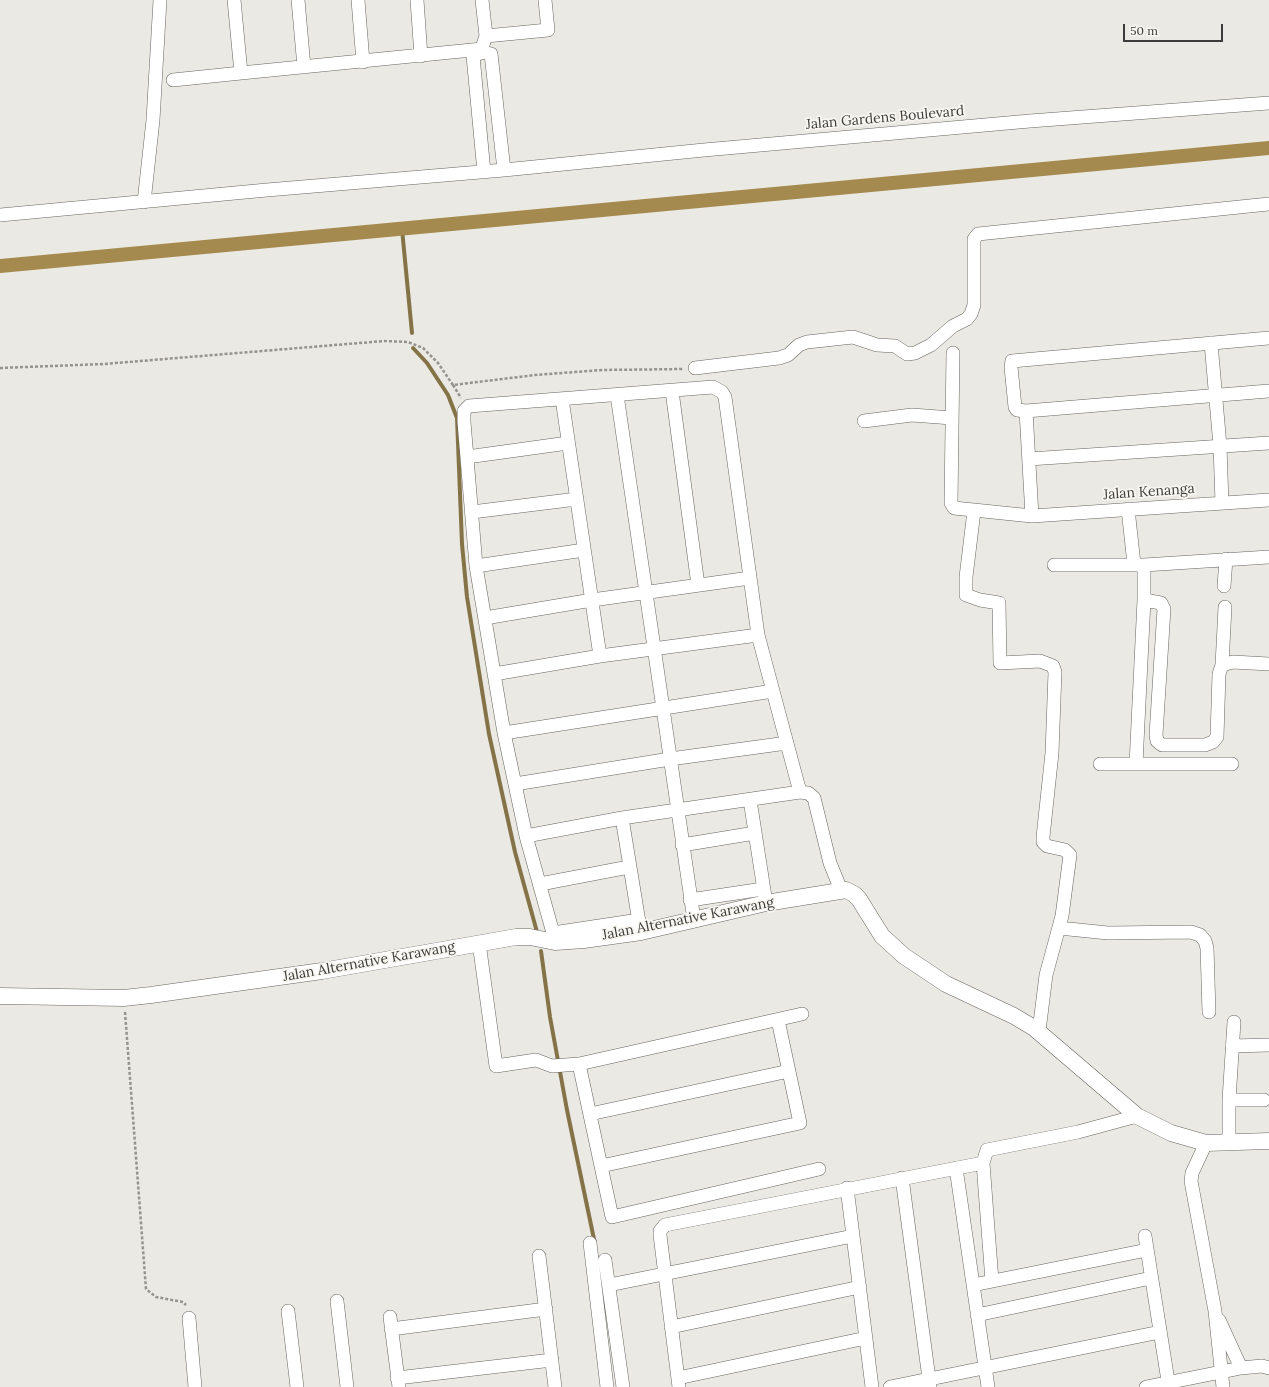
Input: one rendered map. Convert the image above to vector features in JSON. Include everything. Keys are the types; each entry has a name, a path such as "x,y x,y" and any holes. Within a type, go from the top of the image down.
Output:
{"street":[{"path":"144,202 153,120 160,0"},
{"path":"234,0 241,73"},
{"path":"298,0 304,67"},
{"path":"358,0 363,62"},
{"path":"417,0 421,56"},
{"path":"482,0 483,46 491,54 504,170"},
{"path":"173,80 421,56 483,46 548,30 545,0"},
{"path":"483,46 473,56 484,172"},
{"name":"Jalan Gardens Boulevard","path":"0,215 1030,121 1269,103"},
{"path":"695,368 779,358 788,354 799,345 807,342 853,337 877,344 895,346 907,354 915,354 931,345 971,314 974,305 974,239 978,234 1269,204"},
{"path":"1269,338 1012,361 1011,368 1015,407 1017,410 1026,411 1217,394 1269,391"},
{"path":"1212,343 1217,394 1222,503"},
{"name":"Jalan Kenanga","path":"953,353 951,503 957,509 1032,516 1269,500"},
{"path":"622,818 640,926 552,934 540,884 526,836 504,733 476,566 464,422 464,411 466,407 713,387 720,390 725,397 758,635 800,792"},
{"path":"672,391 698,585"},
{"path":"617,395 694,920"},
{"path":"562,399 600,656"},
{"path":"1026,411 1032,516"},
{"path":"864,421 912,415 952,418"},
{"path":"467,457 568,443"},
{"path":"1029,459 1269,443"},
{"path":"472,512 577,499"},
{"path":"1128,509 1139,564 1144,600 1136,764"},
{"path":"974,511 966,577 966,595 980,600 1000,603 1000,663 1040,661 1053,666 1055,672 1052,753 1043,842 1048,846 1064,850 1070,854 1068,879 1059,928 1046,976 1039,1031"},
{"path":"476,566 584,550"},
{"path":"1054,565 1139,564 1269,557"},
{"path":"1224,586 1226,559"},
{"path":"485,618 592,600 750,578"},
{"path":"1144,600 1161,603 1164,609 1156,735 1160,744 1170,747 1205,745 1216,740 1219,674 1222,664 1225,607"},
{"path":"494,674 600,656 758,635"},
{"path":"1222,664 1232,662 1269,664"},
{"path":"504,733 663,707 773,692"},
{"path":"515,784 670,759 787,743"},
{"path":"1100,764 1232,764"},
{"path":"526,836 622,818 800,792 808,793 814,798 830,863 842,890 854,894 880,933 904,956 946,984 1014,1016 1039,1031 1137,1116 1171,1133 1206,1143 1269,1141"},
{"path":"690,900 765,896 750,800"},
{"path":"682,845 755,833"},
{"path":"540,884 629,867"},
{"name":"Jalan Alternative Karawang","path":"0,996 124,998 322,971 479,943 522,937 555,942 584,940 640,926 694,920 765,896 842,890"},
{"path":"1059,928 1108,933 1191,932 1200,935 1205,940 1207,948 1209,1012"},
{"path":"479,943 496,1066 536,1060 557,1065 578,1064 802,1014"},
{"path":"601,1166 800,1123 778,1020"},
{"path":"1229,1143 1229,1100 1234,1022"},
{"path":"1232,1046 1269,1045"},
{"path":"578,1064 612,1217 819,1169"},
{"path":"590,1114 789,1071"},
{"path":"1229,1100 1264,1100"},
{"path":"992,1281 982,1163 985,1152 990,1148 1078,1132 1137,1116"},
{"path":"1206,1143 1192,1173 1191,1180 1215,1311 1220,1372 1223,1387"},
{"path":"866,1338 678,1382 660,1231 666,1225 847,1188 982,1163"},
{"path":"956,1168 988,1387"},
{"path":"902,1178 929,1383"},
{"path":"847,1188 872,1387"},
{"path":"609,1285 853,1236"},
{"path":"1145,1236 1169,1385"},
{"path":"590,1243 607,1387"},
{"path":"973,1285 1147,1250"},
{"path":"539,1256 555,1387"},
{"path":"605,1260 622,1387"},
{"path":"977,1315 1151,1278"},
{"path":"671,1327 860,1287"},
{"path":"337,1301 347,1387"},
{"path":"546,1309 391,1323 398,1383 552,1360"},
{"path":"288,1311 297,1387"},
{"path":"1215,1311 1241,1368"},
{"path":"189,1318 194,1387"},
{"path":"890,1387 929,1383 985,1368 1160,1332"},
{"path":"1146,1387 1169,1385 1241,1368 1262,1366 1269,1368"}],"path":[{"path":"0,368 104,364 384,341 408,342 423,348 438,363 453,385 535,375 695,368"},
{"path":"124,998 146,1289 156,1297 183,1302 187,1306 189,1318"}],"waterway":[{"path":"0,266 1269,148"},
{"path":"402,229 412,333"},
{"path":"413,348 427,363 448,395 457,418 462,544 467,597 489,734 515,852 537,932"},
{"path":"541,951 550,1017 567,1110 595,1244"}]}
